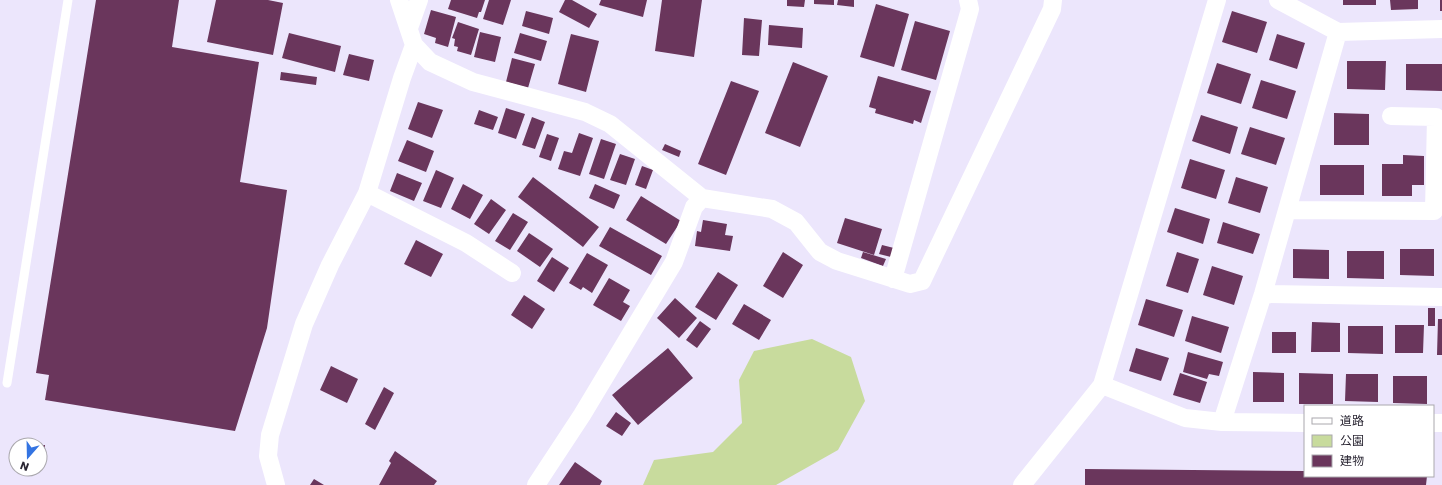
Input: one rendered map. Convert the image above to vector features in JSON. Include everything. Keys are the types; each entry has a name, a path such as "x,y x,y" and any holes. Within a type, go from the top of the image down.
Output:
{"street":[{"path":"399,0 414,46 430,62 473,82 585,112 610,124 702,198 772,209 796,222 820,252 837,261 910,284 922,281 1052,9 1053,0"},
{"path":"409,28 419,0"},
{"path":"893,279 970,9 968,0"},
{"path":"1022,485 1102,385 1217,0"},
{"path":"1278,0 1338,32 1442,29"},
{"path":"1222,422 1263,294 1338,32"},
{"path":"276,485 268,456 270,435 304,324 327,271 367,193 402,78 414,46"},
{"path":"1287,210 1434,211 1436,117 1391,116"},
{"path":"367,193 466,243 512,274"},
{"path":"536,485 582,415 674,262 694,207 702,198"},
{"path":"1263,294 1442,296"},
{"path":"1102,385 1185,418 1222,422 1304,423"}],"lane":[{"path":"7,383 68,0"}],"green space":[{"path":"812,339 851,357 865,401 838,450 776,485 643,485 654,460 713,452 742,423 739,380 754,351"}],"building":[{"path":"96,0 179,0 172,47 259,62 240,182 287,190 267,328 235,431 45,400 49,375 36,373"},
{"path":"216,0 268,0 283,3 273,55 207,42"},
{"path":"451,0 485,0 481,12 479,12 477,18 448,9"},
{"path":"489,0 511,0 503,25 483,19"},
{"path":"565,0 572,0 597,14 589,28 559,12"},
{"path":"601,0 647,0 643,17 599,5"},
{"path":"662,0 702,0 694,57 655,51"},
{"path":"787,0 805,0 804,7 787,6"},
{"path":"814,0 834,0 834,5 814,4"},
{"path":"838,0 854,0 854,7 837,5"},
{"path":"1343,0 1376,0 1376,5 1343,5"},
{"path":"1390,0 1418,0 1418,9 1391,10"},
{"path":"1440,0 1442,0 1442,11 1440,11"},
{"path":"876,4 909,14 894,67 860,57"},
{"path":"431,10 456,17 448,47 435,43 436,38 424,34"},
{"path":"526,11 553,18 549,34 522,26"},
{"path":"1232,11 1267,22 1257,53 1222,42"},
{"path":"744,18 762,20 759,56 742,55"},
{"path":"915,21 950,31 936,80 901,70"},
{"path":"458,22 479,29 471,55 457,51 458,47 454,46 455,39 452,38"},
{"path":"769,25 803,28 802,48 768,45"},
{"path":"480,32 501,37 495,62 474,57"},
{"path":"289,33 341,46 335,72 282,58"},
{"path":"520,33 547,41 541,61 514,53"},
{"path":"571,34 599,41 586,92 558,84"},
{"path":"1277,34 1305,43 1297,69 1269,60"},
{"path":"349,54 374,60 369,81 343,75"},
{"path":"512,58 535,64 528,88 506,82"},
{"path":"1347,61 1386,61 1385,90 1347,89"},
{"path":"793,62 828,76 800,147 765,133"},
{"path":"1217,63 1251,74 1241,104 1207,93"},
{"path":"1406,64 1442,64 1442,91 1406,90"},
{"path":"281,72 317,77 316,85 280,80"},
{"path":"878,76 931,91 921,123 914,120 913,124 875,113 876,109 869,107"},
{"path":"1261,80 1296,91 1287,119 1252,108"},
{"path":"731,81 759,91 726,175 698,164"},
{"path":"418,102 443,110 432,138 408,129"},
{"path":"506,108 525,114 516,139 498,133"},
{"path":"479,110 498,117 493,130 474,124"},
{"path":"1334,113 1369,114 1369,145 1334,145"},
{"path":"1201,115 1238,127 1230,154 1192,141"},
{"path":"532,117 545,122 535,149 522,145"},
{"path":"1250,127 1285,138 1276,165 1241,154"},
{"path":"579,133 593,138 580,176 558,169 564,151 572,153"},
{"path":"547,134 559,138 551,161 539,157"},
{"path":"601,139 616,144 604,179 589,174"},
{"path":"407,140 434,151 426,172 398,161"},
{"path":"665,144 681,151 679,157 662,150"},
{"path":"620,154 635,159 626,185 610,180"},
{"path":"1403,155 1424,156 1424,185 1412,185 1412,196 1382,196 1382,164 1403,164"},
{"path":"1190,159 1225,170 1216,199 1181,188"},
{"path":"1320,165 1364,165 1364,195 1320,195"},
{"path":"642,166 653,170 646,189 635,185"},
{"path":"436,170 454,178 441,208 423,201"},
{"path":"397,173 422,183 414,201 390,191"},
{"path":"533,177 599,227 583,247 518,197"},
{"path":"1236,177 1268,187 1260,213 1228,203"},
{"path":"463,184 483,195 470,219 451,209"},
{"path":"595,184 620,195 614,209 589,198"},
{"path":"641,196 681,221 666,244 626,220"},
{"path":"491,199 506,210 489,234 474,224"},
{"path":"1175,208 1210,219 1203,244 1167,232"},
{"path":"513,213 528,222 510,250 495,241"},
{"path":"845,218 882,229 874,255 837,243"},
{"path":"703,220 727,224 725,235 733,236 730,251 695,246 697,231 701,232"},
{"path":"1223,222 1260,234 1253,254 1217,243"},
{"path":"610,227 662,256 651,275 599,246"},
{"path":"529,233 553,249 540,267 517,251"},
{"path":"416,240 443,254 431,277 404,264"},
{"path":"882,245 894,248 891,257 879,254"},
{"path":"1293,249 1329,250 1329,279 1293,278"},
{"path":"1400,249 1434,249 1434,276 1400,275"},
{"path":"1347,251 1384,251 1384,279 1347,278"},
{"path":"783,252 803,265 783,298 763,286"},
{"path":"863,252 886,259 883,266 861,258"},
{"path":"1177,252 1199,259 1188,293 1166,286"},
{"path":"587,253 608,265 592,293 583,287 581,290 569,283"},
{"path":"552,257 569,268 554,292 537,281"},
{"path":"1212,266 1243,276 1234,305 1203,295"},
{"path":"718,272 738,285 716,320 695,307"},
{"path":"609,278 630,290 623,302 630,306 621,321 593,305"},
{"path":"524,295 545,309 532,329 511,315"},
{"path":"675,298 697,318 679,338 657,318"},
{"path":"1146,299 1183,310 1174,337 1138,325"},
{"path":"744,304 771,320 759,340 732,324"},
{"path":"1428,308 1435,308 1435,326 1428,326"},
{"path":"1192,316 1229,327 1221,353 1185,341"},
{"path":"1438,319 1442,319 1442,355 1437,355"},
{"path":"700,321 711,329 697,348 686,340"},
{"path":"1312,322 1340,323 1340,352 1311,352"},
{"path":"1395,325 1424,325 1423,353 1395,353"},
{"path":"1348,326 1383,326 1383,354 1348,353"},
{"path":"1272,332 1296,332 1296,353 1272,353"},
{"path":"668,348 693,378 638,425 612,395"},
{"path":"1136,348 1169,358 1161,381 1129,371"},
{"path":"1188,352 1223,362 1219,376 1209,374 1207,379 1183,372"},
{"path":"331,366 358,379 347,403 320,390"},
{"path":"1253,372 1284,373 1284,402 1253,402"},
{"path":"1180,373 1207,382 1200,403 1173,395"},
{"path":"1299,373 1333,374 1333,404 1299,404"},
{"path":"1346,374 1378,374 1378,402 1345,401"},
{"path":"1393,376 1427,376 1427,404 1393,403"},
{"path":"384,387 394,393 375,430 365,424"},
{"path":"616,412 631,423 622,436 606,426"},
{"path":"395,451 437,481 434,485 379,485 391,463 389,461"},
{"path":"575,462 602,481 600,485 559,485"},
{"path":"1085,469 1304,471 1304,477 1427,477 1426,485 1085,485"},
{"path":"314,479 324,485 310,485"}]}
